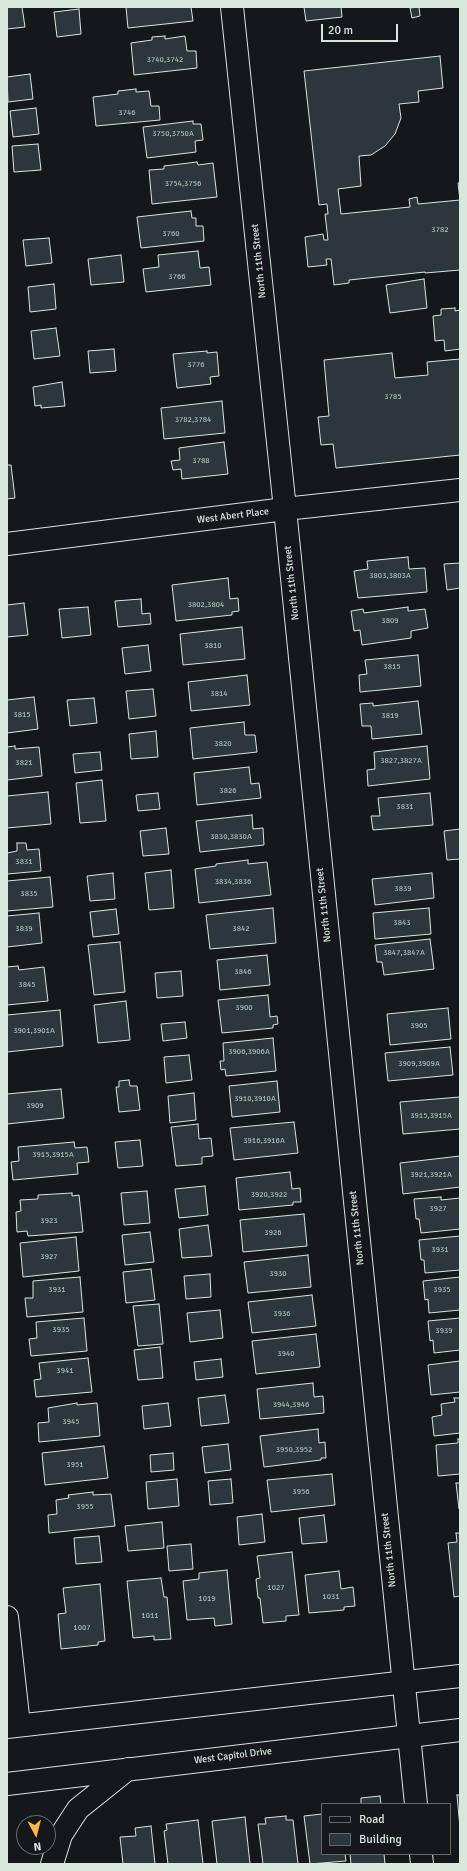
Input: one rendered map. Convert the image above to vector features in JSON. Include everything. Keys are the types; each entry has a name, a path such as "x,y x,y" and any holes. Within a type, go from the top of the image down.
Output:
{"street":[{"name":"North 11th Street","path":"232,7 285,509 416,1803"},
{"name":"West Abert Place","path":"7,544 285,509 460,490"},
{"path":"7,1617 13,1726 460,1676"},
{"name":"West Capitol Drive","path":"7,1784 460,1730"},
{"path":"52,1864 61,1835 78,1809 128,1769"}],"building":[{"path":"7,7 22,7 25,27 7,29"},
{"path":"126,7 191,7 193,21 128,28"},
{"path":"304,7 341,7 342,17 306,21"},
{"path":"419,7 420,16 412,18 410,8"},
{"path":"79,9 81,34 57,37 54,12"},
{"path":"165,36 165,39 185,36 187,51 196,51 197,68 134,75 131,43 152,40 152,37"},
{"path":"440,56 443,88 418,91 419,102 399,104 401,118 395,134 385,146 371,155 359,156 361,186 338,189 341,214 410,207 409,199 417,197 418,204 460,200 460,270 349,280 349,283 334,285 331,259 326,259 327,265 308,267 305,237 323,234 324,240 328,240 325,214 328,214 327,204 319,205 304,71"},
{"path":"30,74 33,99 8,102 7,77"},
{"path":"136,89 136,92 149,91 151,106 159,106 160,120 96,126 93,97 118,94 118,91"},
{"path":"36,108 39,134 13,137 10,111"},
{"path":"193,121 193,124 201,124 203,140 195,141 196,152 147,158 143,127"},
{"path":"38,144 41,170 14,172 12,146"},
{"path":"197,162 198,165 213,163 217,197 152,204 149,170 164,169 164,166"},
{"path":"460,182 460,200 458,183"},
{"path":"191,211 192,218 196,218 196,226 203,226 204,241 141,248 137,217"},
{"path":"49,238 52,263 26,266 23,240"},
{"path":"198,251 200,268 209,267 211,285 146,292 143,269 159,267 158,255"},
{"path":"121,255 124,282 91,285 88,259"},
{"path":"424,279 427,308 390,313 386,285"},
{"path":"54,284 56,309 30,312 28,287"},
{"path":"455,308 455,311 460,310 460,349 445,351 444,340 435,341 433,316 441,315 441,309"},
{"path":"56,328 60,356 34,359 31,331"},
{"path":"114,349 116,371 90,373 88,351"},
{"path":"207,351 207,353 217,352 219,376 210,377 211,384 177,388 173,354"},
{"path":"392,353 395,378 428,375 427,362 460,359 460,455 336,468 333,444 321,445 318,417 329,416 324,360"},
{"path":"62,382 65,406 41,408 41,405 35,406 33,387"},
{"path":"222,401 225,433 164,439 161,408"},
{"path":"224,442 228,474 182,479 181,469 173,470 171,461 180,460 179,448"},
{"path":"7,465 11,465 15,498 7,499"},
{"path":"408,557 409,569 425,568 427,592 358,598 354,571 368,569 367,561"},
{"path":"460,563 460,588 447,590 444,564"},
{"path":"228,578 230,599 238,598 239,611 232,612 232,615 176,621 172,585"},
{"path":"141,599 142,614 150,613 151,624 118,627 115,601"},
{"path":"24,603 28,635 7,637 7,605"},
{"path":"88,607 91,635 62,638 59,609"},
{"path":"408,607 408,611 425,609 428,628 411,631 411,638 362,645 360,630 354,631 351,611 363,609 364,613"},
{"path":"242,627 245,659 183,665 180,634"},
{"path":"148,645 151,671 125,674 122,648"},
{"path":"418,655 421,686 360,692 359,675 367,674 365,660"},
{"path":"247,675 250,705 191,711 188,682"},
{"path":"153,689 156,716 129,719 126,691"},
{"path":"34,697 38,729 7,733 7,700"},
{"path":"94,698 97,723 70,726 67,700"},
{"path":"418,701 422,734 372,739 371,726 362,726 360,704 373,703 373,706"},
{"path":"244,722 245,735 255,735 257,752 193,759 190,728"},
{"path":"156,731 158,757 131,759 129,734"},
{"path":"15,746 15,749 39,747 42,776 7,780 7,747"},
{"path":"427,746 430,779 368,786 367,770 375,769 374,752"},
{"path":"100,752 102,770 75,773 73,754"},
{"path":"249,767 251,784 259,783 261,798 197,805 194,773"},
{"path":"102,780 106,821 80,823 76,783"},
{"path":"48,792 51,824 7,828 7,796"},
{"path":"158,793 160,809 138,811 136,795"},
{"path":"430,793 433,825 373,830 371,816 380,816 378,798"},
{"path":"252,815 253,829 263,828 264,845 200,852 196,821"},
{"path":"166,828 169,854 143,856 140,831"},
{"path":"460,829 460,859 447,860 444,831"},
{"path":"17,843 26,843 27,850 39,849 41,871 7,874 7,853 17,851"},
{"path":"248,860 248,864 267,862 271,895 199,903 195,869 216,866 216,864"},
{"path":"171,870 174,908 149,910 145,873"},
{"path":"113,873 115,899 90,901 87,876"},
{"path":"432,873 434,898 375,905 372,879"},
{"path":"50,877 53,907 7,911 7,881"},
{"path":"273,908 276,943 210,949 206,915"},
{"path":"429,908 431,934 375,939 373,913"},
{"path":"116,909 119,934 93,937 90,912"},
{"path":"39,913 42,943 7,947 7,916"},
{"path":"430,939 434,969 384,975 382,962 377,962 375,945"},
{"path":"120,942 125,992 94,995 88,945"},
{"path":"267,955 270,985 220,990 217,960"},
{"path":"18,966 19,970 44,967 48,1001 7,1005 7,967"},
{"path":"181,971 183,996 157,998 155,973"},
{"path":"268,995 270,1017 277,1016 278,1024 273,1025 273,1028 222,1033 218,1000"},
{"path":"126,1001 130,1040 98,1043 94,1005"},
{"path":"448,1008 451,1039 390,1045 387,1014"},
{"path":"60,1010 63,1046 7,1052 7,1015"},
{"path":"185,1022 187,1038 163,1041 161,1024"},
{"path":"273,1038 276,1071 226,1076 225,1069 221,1070 220,1061 224,1061 223,1043"},
{"path":"450,1047 453,1075 388,1081 385,1053"},
{"path":"189,1055 192,1080 166,1083 164,1057"},
{"path":"129,1080 130,1086 137,1086 140,1110 119,1112 116,1087 119,1087 119,1081"},
{"path":"277,1081 280,1112 232,1117 229,1086"},
{"path":"61,1089 64,1118 7,1124 7,1094"},
{"path":"194,1093 196,1120 170,1123 168,1096"},
{"path":"460,1097 460,1129 403,1134 400,1102"},
{"path":"294,1122 298,1153 234,1160 230,1128"},
{"path":"198,1124 199,1139 211,1138 213,1156 202,1157 202,1164 176,1166 171,1127"},
{"path":"140,1140 143,1166 118,1168 115,1142"},
{"path":"74,1142 75,1148 87,1147 89,1162 77,1163 78,1174 13,1180 11,1162 19,1161 18,1147"},
{"path":"460,1156 460,1187 403,1194 400,1163"},
{"path":"290,1172 292,1189 300,1188 301,1202 293,1202 293,1205 239,1210 236,1178"},
{"path":"205,1186 208,1215 179,1218 175,1189"},
{"path":"147,1191 150,1223 124,1225 121,1193"},
{"path":"72,1193 72,1196 79,1195 83,1232 28,1236 27,1231 17,1232 16,1212 21,1211 20,1200 38,1199 38,1195"},
{"path":"441,1197 441,1200 460,1198 460,1229 421,1233 419,1219 416,1219 414,1199"},
{"path":"304,1214 307,1246 243,1252 240,1220"},
{"path":"208,1225 212,1256 182,1258 179,1229"},
{"path":"150,1232 154,1262 125,1265 122,1235"},
{"path":"460,1236 460,1270 425,1273 424,1260 421,1260 419,1240"},
{"path":"76,1237 79,1271 23,1277 20,1243"},
{"path":"308,1255 311,1287 248,1293 244,1262"},
{"path":"151,1269 155,1300 126,1303 123,1272"},
{"path":"210,1274 211,1297 186,1299 184,1276"},
{"path":"80,1277 83,1312 27,1317 25,1298 33,1298 33,1281"},
{"path":"460,1277 460,1310 429,1313 428,1299 425,1300 423,1281"},
{"path":"312,1295 316,1326 252,1333 248,1302"},
{"path":"159,1304 163,1344 138,1346 133,1306"},
{"path":"220,1310 223,1338 190,1342 187,1313"},
{"path":"84,1318 87,1351 31,1356 29,1339 37,1338 36,1322"},
{"path":"460,1318 460,1350 434,1353 433,1340 430,1341 428,1321"},
{"path":"316,1334 320,1367 256,1374 252,1341"},
{"path":"160,1347 163,1378 138,1380 134,1350"},
{"path":"88,1358 92,1392 36,1397 34,1380 41,1379 39,1363"},
{"path":"221,1359 223,1377 196,1380 194,1362"},
{"path":"460,1361 460,1392 431,1395 428,1365"},
{"path":"313,1383 314,1397 323,1396 324,1413 260,1419 257,1389"},
{"path":"225,1395 229,1423 201,1426 198,1398"},
{"path":"454,1398 460,1398 460,1433 434,1436 432,1417 442,1415 441,1404 455,1402"},
{"path":"77,1403 77,1405 97,1403 100,1436 39,1442 38,1423 49,1422 48,1408"},
{"path":"168,1403 171,1426 144,1429 142,1406"},
{"path":"318,1429 319,1443 325,1442 326,1458 321,1458 321,1460 264,1467 260,1436"},
{"path":"458,1439 460,1439 460,1474 438,1476 436,1445 458,1443"},
{"path":"228,1444 231,1470 205,1473 202,1447"},
{"path":"104,1446 108,1478 45,1485 42,1453"},
{"path":"173,1453 174,1470 151,1472 150,1455"},
{"path":"332,1474 335,1505 271,1512 267,1480"},
{"path":"177,1479 179,1506 148,1509 146,1482"},
{"path":"231,1479 233,1503 210,1505 208,1481"},
{"path":"456,1483 460,1483 460,1509 459,1509"},
{"path":"93,1492 93,1495 111,1494 115,1526 49,1533 48,1515 57,1514 56,1500 69,1498 68,1495"},
{"path":"262,1514 265,1542 239,1545 237,1517"},
{"path":"324,1515 327,1542 302,1544 299,1518"},
{"path":"162,1522 164,1548 128,1551 125,1526"},
{"path":"456,1533 460,1533 460,1596 454,1597 448,1543 457,1542"},
{"path":"99,1536 102,1562 76,1564 74,1538"},
{"path":"191,1544 193,1569 169,1571 167,1546"},
{"path":"292,1552 299,1615 286,1616 286,1621 263,1623 256,1579 260,1578 257,1556"},
{"path":"227,1570 232,1624 215,1626 214,1618 187,1620 183,1581 199,1579 199,1573"},
{"path":"339,1571 341,1589 353,1587 355,1606 344,1607 344,1610 309,1613 305,1575"},
{"path":"161,1578 164,1597 167,1597 171,1639 154,1640 154,1636 133,1638 127,1581"},
{"path":"100,1584 105,1641 98,1642 98,1645 61,1649 58,1614 66,1613 63,1588"},
{"path":"457,1795 460,1795 460,1828"},
{"path":"380,1796 381,1803 361,1803 361,1798"},
{"path":"321,1814 321,1855 345,1855 346,1861 310,1864 304,1816"},
{"path":"286,1816 286,1820 293,1820 298,1864 263,1864 258,1824 266,1824 265,1818"},
{"path":"245,1817 250,1864 217,1864 212,1821"},
{"path":"198,1820 203,1864 168,1864 164,1831 167,1830 166,1824"},
{"path":"151,1826 155,1864 123,1864 120,1837 136,1836 135,1828"},
{"path":"350,1855 384,1855 385,1864 351,1864"}]}
